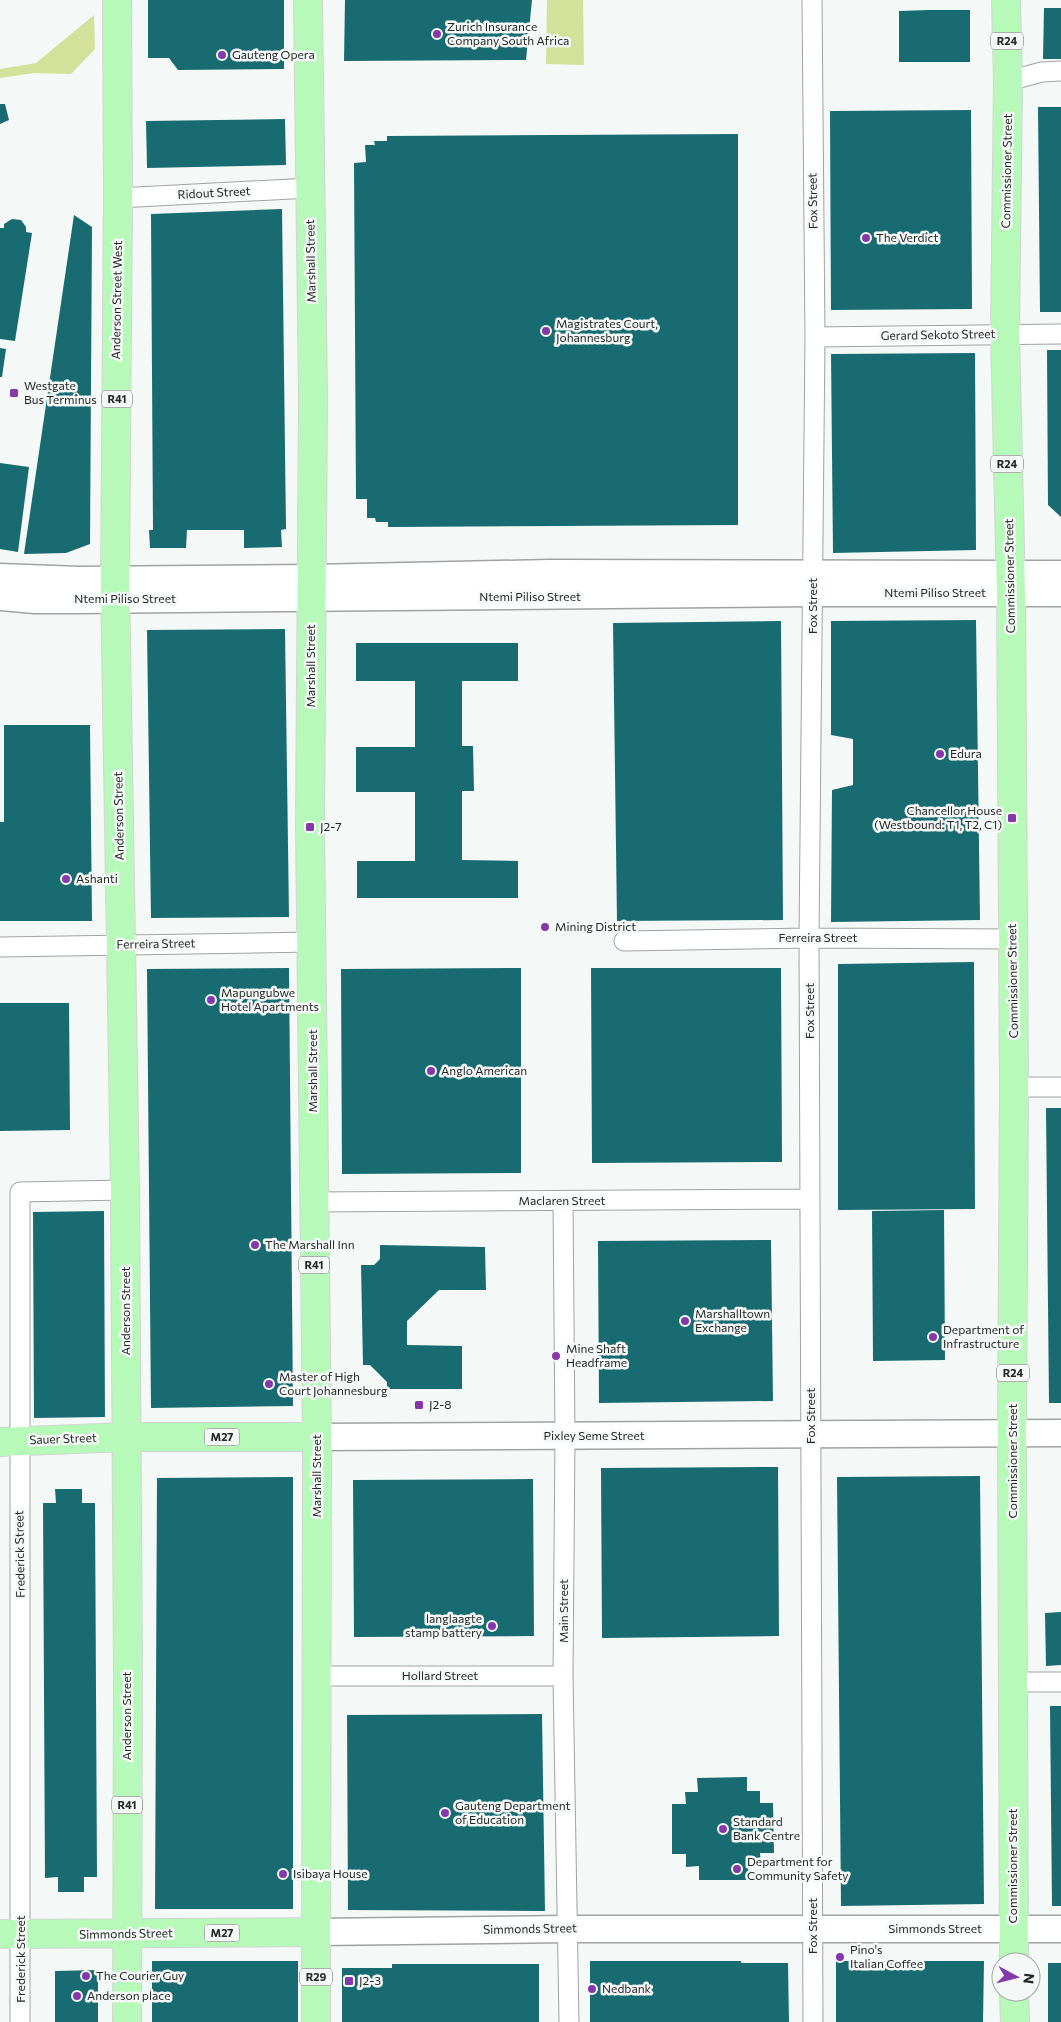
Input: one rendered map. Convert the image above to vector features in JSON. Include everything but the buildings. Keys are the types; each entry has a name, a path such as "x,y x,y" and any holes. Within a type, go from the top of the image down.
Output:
{"main road":[{"name":"Anderson Street West","path":"115,590 118,198 117,0"},
{"name":"Marshall Street","path":"308,0 313,398 310,827 317,1437 316,2022"},
{"name":"Commissioner Street","path":"1006,0 1008,81 1005,334 1010,584 1014,1087 1012,1434 1014,1952"},
{"name":"Ntemi Piliso Street","path":"1010,584 1061,574"},
{"name":"Ntemi Piliso Street","path":"0,577 115,590"},
{"name":"Ntemi Piliso Street","path":"0,597 35,600 115,590 813,583 1010,584 1061,593"},
{"name":"Anderson Street","path":"115,590 125,1190 127,2022"},
{"name":"Pixley Seme Street","path":"126,1438 1061,1433"},
{"name":"Sauer Street","path":"9,1441 126,1438"},
{"name":"Simmonds Street","path":"10,1935 568,1929 1061,1929"},
{"path":"1014,2002 1014,2022"}],"street":[{"name":"Fox Street","path":"812,0 815,337 809,938 813,2022"},
{"path":"1008,81 1042,72 1061,72"},
{"path":"1008,81 1061,84"},
{"name":"Ridout Street","path":"118,198 310,188"},
{"name":"Gerard Sekoto Street","path":"815,337 1061,334"},
{"name":"Ferreira Street","path":"624,941 809,938 1013,939"},
{"name":"Ferreira Street","path":"0,947 312,942"},
{"path":"1014,1087 1061,1087"},
{"name":"Frederick Street","path":"20,2022 10,1935 22,1755 9,1441 20,1192 125,1190"},
{"name":"Maclaren Street","path":"313,1202 810,1199"},
{"name":"Main Street","path":"563,1201 565,1436 563,1676 569,2022"},
{"name":"Hollard Street","path":"317,1676 563,1676"},
{"path":"1013,1682 1061,1682"}],"green space":[{"path":"547,0 583,0 584,65 546,64"},
{"path":"94,15 95,49 71,74 34,73 0,78 0,69 36,63"}],"place":[{"name":"Zurich Insurance Company South Africa","path":"437,34"},
{"name":"Gauteng Opera","path":"222,55"},
{"name":"The Verdict","path":"866,238"},
{"name":"Magistrates Court, Johannesburg","path":"546,331"},
{"name":"Westgate Bus Terminus","path":"14,393"},
{"name":"Edura","path":"940,754"},
{"name":"Chancellor House (Westbound: T1, T2, C1)","path":"1012,818"},
{"name":"J2-7","path":"310,827"},
{"name":"Ashanti","path":"66,879"},
{"name":"Mining District","path":"545,927"},
{"name":"Mapungubwe Hotel Apartments","path":"211,1000"},
{"name":"Anglo American","path":"431,1071"},
{"name":"The Marshall Inn","path":"255,1245"},
{"name":"Marshalltown Exchange","path":"685,1321"},
{"name":"Department of Infrastructure","path":"933,1337"},
{"name":"Mine Shaft Headframe","path":"556,1356"},
{"name":"Master of High Court Johannesburg","path":"269,1384"},
{"name":"J2-8","path":"419,1405"},
{"name":"langlaagte stamp battery","path":"492,1626"},
{"name":"Gauteng Department of Education","path":"445,1813"},
{"name":"Standard Bank Centre","path":"723,1829"},
{"name":"Department for Community Safety","path":"737,1869"},
{"name":"Isibaya House","path":"283,1874"},
{"name":"Pino's Italian Coffee","path":"840,1957"},
{"name":"The Courier Guy","path":"86,1976"},
{"name":"J2-3","path":"349,1981"},
{"name":"Nedbank","path":"592,1989"},
{"name":"Anderson place","path":"77,1996"}]}
